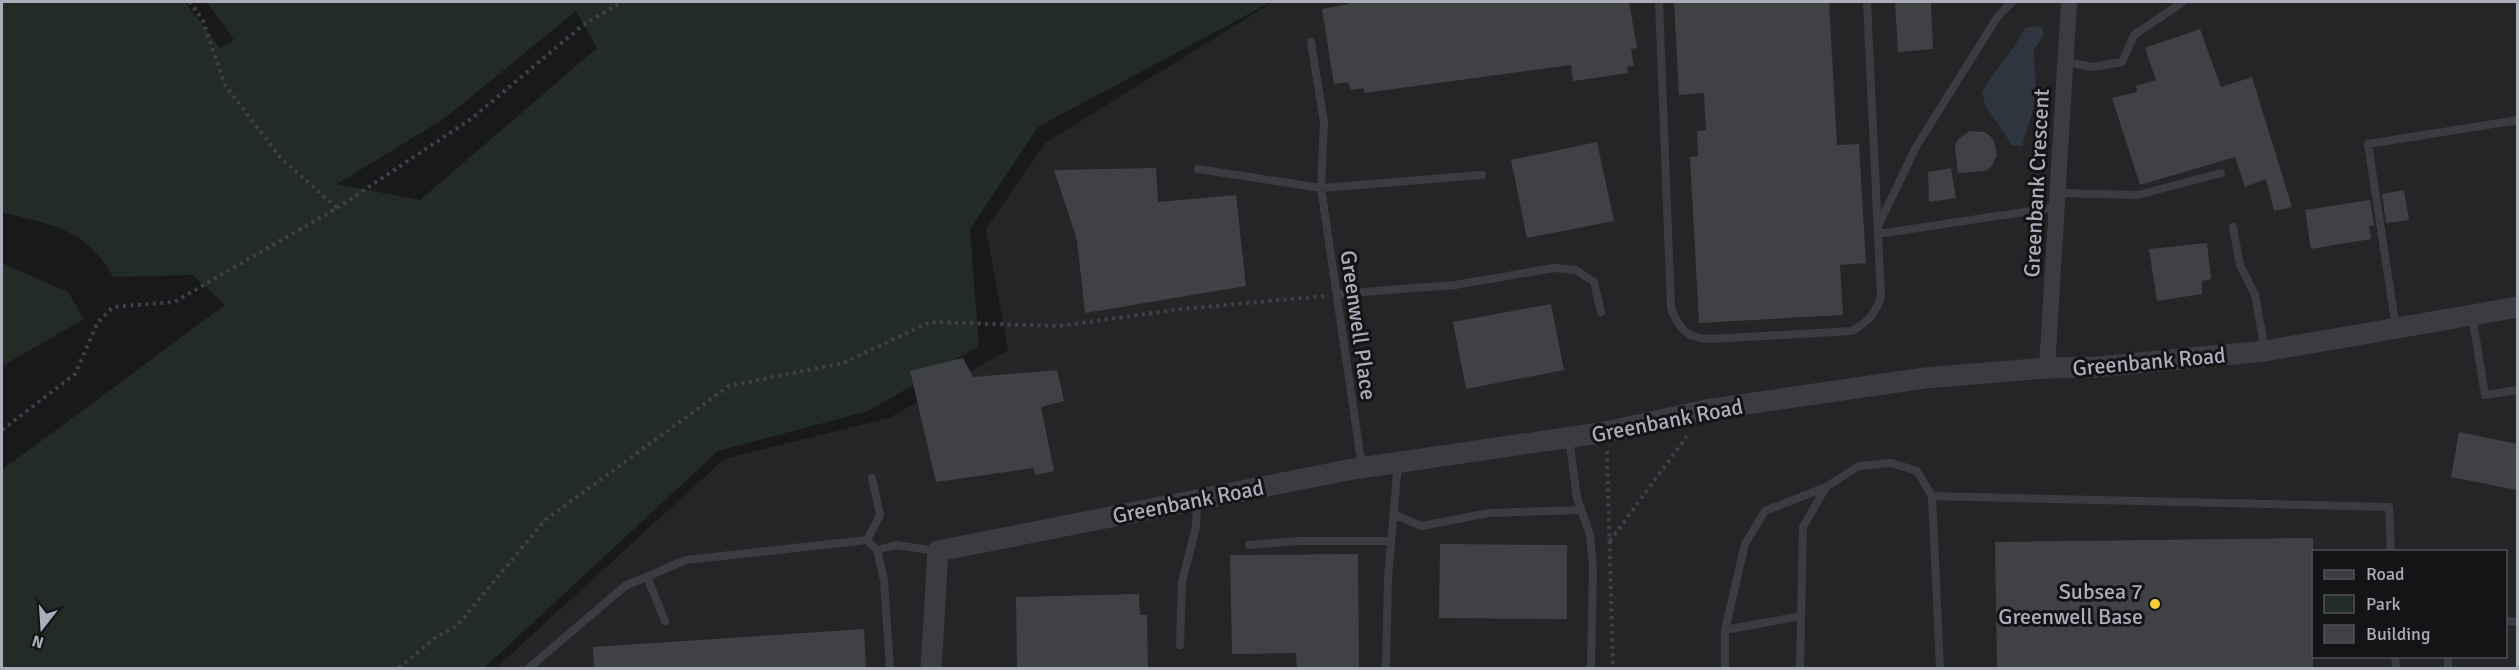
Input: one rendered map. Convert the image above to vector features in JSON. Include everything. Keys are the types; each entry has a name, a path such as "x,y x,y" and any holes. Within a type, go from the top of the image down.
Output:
{"street":[{"name":"Greenbank Crescent","path":"2047,368 2070,2"},
{"name":"Greenbank Road","path":"938,551 1362,468 1606,432 1706,410 1925,378 2047,368 2096,367 2265,351 2517,307"},
{"path":"931,669 938,551"}],"lane":[{"path":"1659,2 1671,308 1676,322 1686,334 1694,338 1709,339 1852,331 1866,324 1876,311 1881,297 1867,2"},
{"path":"1878,230 1917,147 1998,16 2012,2"},
{"path":"2066,62 2092,67 2122,62 2134,35 2183,2"},
{"name":"Greenwell Place","path":"1311,42 1324,122 1321,188 1362,468"},
{"path":"2396,328 2368,144 2517,120"},
{"path":"1198,169 1321,188 1482,175"},
{"path":"1878,230 2058,200 2139,195 2221,173"},
{"path":"2233,227 2240,265 2255,295 2265,351"},
{"path":"1336,294 1455,285 1554,268 1576,270 1594,282 1601,312"},
{"path":"2472,315 2485,395 2517,390"},
{"path":"1569,438 1581,510 1590,536 1593,568 1591,669"},
{"path":"1386,669 1391,541 1398,462"},
{"path":"1725,669 1725,630 1745,544 1765,511 1826,487 1859,466 1891,463 1917,471 1932,496 1940,669"},
{"path":"867,540 880,515 872,478"},
{"path":"1800,669 1803,527 1826,487"},
{"path":"1932,496 2389,507 2391,550"},
{"path":"1180,645 1182,582 1196,527 1197,500"},
{"path":"1395,515 1422,526 1488,513 1581,510"},
{"path":"867,540 877,550 884,580 890,669"},
{"path":"529,669 625,586 686,560 867,540"},
{"path":"1249,545 1300,541 1391,541"},
{"path":"877,550 896,545 938,551"},
{"path":"647,577 664,621"},
{"path":"1725,630 1801,616"}],"path":[{"path":"190,2 203,21 225,85 280,157 337,208"},
{"path":"2,430 75,374 98,322 113,307 174,302 337,208 471,119 583,25 622,2"},
{"path":"399,669 436,637 458,626 545,520 729,386 843,363 930,322 1059,326 1180,309 1336,294"},
{"path":"1609,541 1706,410"},
{"path":"1606,432 1613,669"}],"shaded area":[{"path":"1273,2 2517,2 2517,668 496,668 724,459 889,418 1008,350 986,229 1045,143"},
{"path":"2034,26 2042,28 2044,35 2034,49 2036,100 2022,146 2012,145 1985,105 1982,92 2025,28"}],"green space":[{"path":"2,2 185,2 220,48 234,40 207,2 1271,2 1038,127 970,229 979,346 869,411 718,451 484,668 2,668 2,470 225,305 193,275 113,277 91,248 79,238 52,225 2,212","holes":["576,11 597,48 420,200 337,184 445,118"]},
{"path":"2,263 68,292 84,319 2,366"}],"building":[{"path":"1348,2 1629,2 1637,48 1631,49 1634,66 1627,67 1628,73 1573,81 1571,65 1364,93 1364,88 1351,90 1348,82 1334,84 1322,9 1349,4"},
{"path":"1674,2 1829,2 1837,145 1859,144 1866,263 1840,265 1843,315 1699,323 1690,157 1698,156 1697,131 1706,130 1704,93 1679,95"},
{"path":"1895,2 1931,2 1933,49 1898,52"},
{"path":"2200,29 2221,87 2252,77 2292,207 2274,211 2266,179 2245,187 2235,157 2140,185 2112,98 2137,92 2136,86 2156,80 2145,48"},
{"path":"1970,131 1984,132 1990,136 1994,141 1997,155 1991,167 1985,171 1958,173 1955,146 1958,139"},
{"path":"1597,142 1614,221 1527,238 1511,160"},
{"path":"1156,168 1158,202 1236,195 1246,286 1085,313 1077,240 1054,170"},
{"path":"1951,168 1956,198 1929,202 1928,172"},
{"path":"2404,190 2409,220 2386,223 2382,194"},
{"path":"2370,200 2374,225 2369,226 2371,239 2311,249 2305,210"},
{"path":"2207,243 2211,279 2202,281 2202,294 2157,301 2149,249"},
{"path":"1551,304 1564,370 1466,389 1453,322"},
{"path":"963,358 973,377 1057,370 1064,401 1041,407 1054,471 1036,475 1033,468 936,482 910,371"},
{"path":"2459,432 2517,444 2517,490 2451,477"},
{"name":"Subsea 7 Greenwell Base","path":"2313,538 2313,669 1997,669 1995,542"},
{"path":"1440,544 1567,545 1567,619 1439,618"},
{"path":"1358,554 1359,669 1297,669 1296,653 1232,654 1230,555"},
{"path":"1139,594 1140,615 1147,615 1148,669 1017,669 1016,597"},
{"path":"864,629 866,669 594,669 593,647"}],"place":[{"name":"Subsea 7 Greenwell Base","path":"2155,604"}]}
